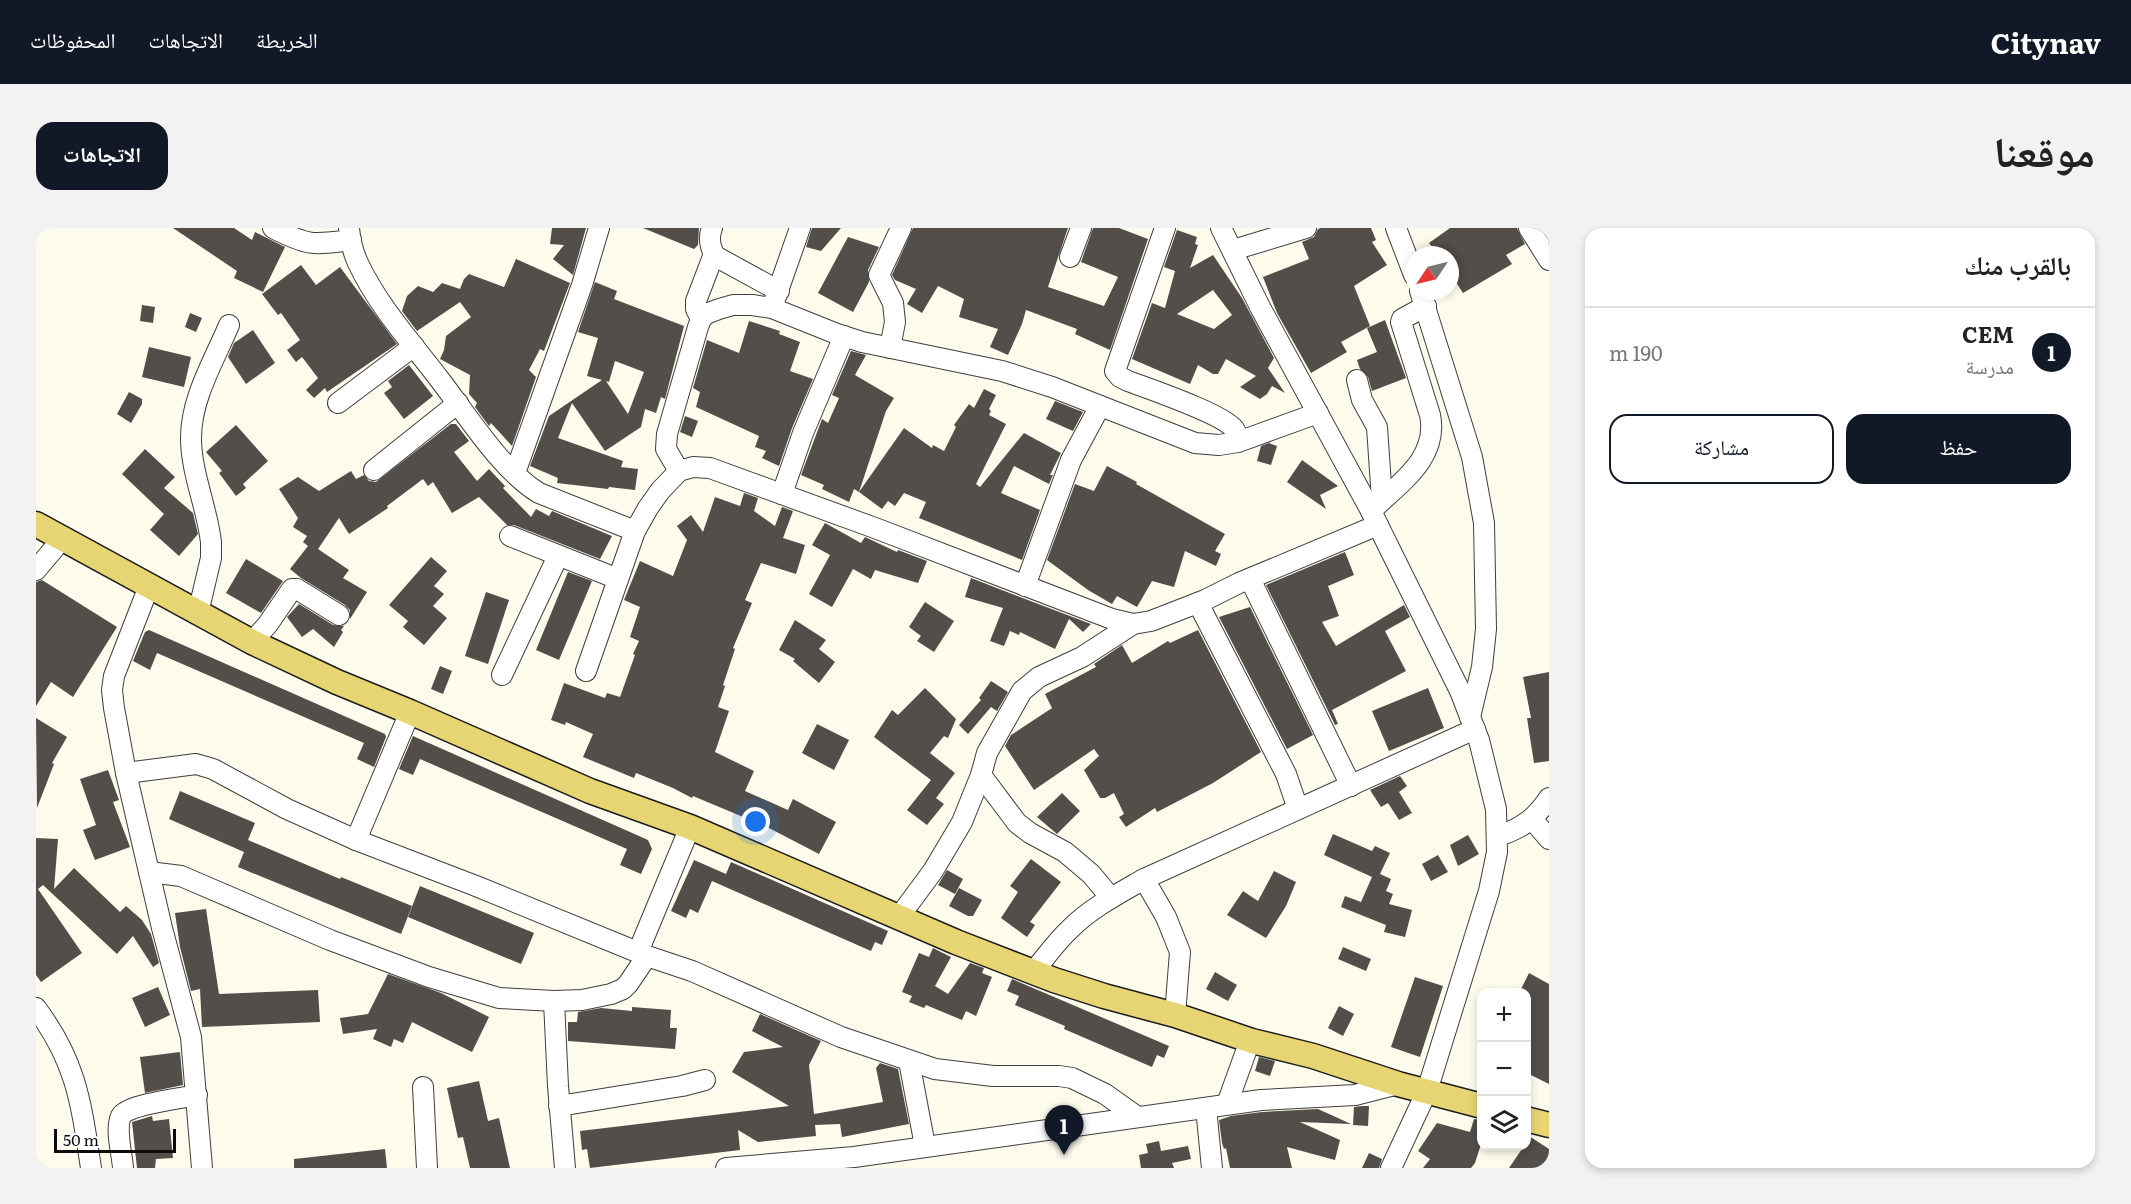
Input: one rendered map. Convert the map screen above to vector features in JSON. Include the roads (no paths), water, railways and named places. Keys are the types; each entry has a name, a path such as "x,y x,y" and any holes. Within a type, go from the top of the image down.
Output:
{"main road":[{"path":"36,524 252,642 337,682 590,791 690,827 956,942 1033,972 1141,1007 1175,1015 1252,1041 1313,1056 1398,1084 1477,1105"},
{"path":"1531,1120 1549,1125"}],"street":[{"path":"273,228 304,243 318,244 350,234 359,265 387,310 458,403 527,486 539,493 635,531"},
{"path":"515,473 582,285 598,228"},
{"path":"712,228 711,248 720,260 776,299 844,336 1002,371 1052,387 1195,443 1220,445 1238,442 1318,413"},
{"path":"776,299 800,228"},
{"path":"890,348 895,322 893,303 879,275 901,228"},
{"path":"1070,257 1081,228"},
{"path":"1166,228 1115,371 1128,381 1183,402 1229,424 1235,430 1238,442"},
{"path":"1221,228 1261,309 1318,413 1377,512 1472,723 1496,809 1497,852 1489,891 1427,1091 1391,1168"},
{"path":"1233,250 1306,228"},
{"path":"1396,228 1405,252"},
{"path":"1529,228 1549,260"},
{"path":"701,319 696,309 696,301 714,254"},
{"path":"679,471 666,449 667,434 701,319 712,312 733,305 752,305 776,299"},
{"path":"586,671 635,531 660,491 679,471 693,467 710,468 782,494 1112,619 1133,624 1151,621 1198,603 1250,579 1377,512 1416,468 1428,450 1432,427 1401,322 1421,300"},
{"path":"1424,300 1472,457 1484,523 1486,629 1472,723"},
{"path":"198,613 211,558 211,542 191,440 193,416 196,402 230,325"},
{"path":"782,494 802,433 844,336"},
{"path":"338,403 414,346"},
{"path":"1357,380 1362,400 1377,427 1377,512"},
{"path":"375,470 458,403"},
{"path":"1025,586 1071,460 1100,406"},
{"path":"510,536 618,579"},
{"path":"36,570 62,538"},
{"path":"502,675 558,556"},
{"path":"1250,579 1351,786"},
{"path":"149,586 114,676 112,690 126,773 191,1037 202,1168"},
{"path":"252,642 268,624 292,589 297,589 339,615"},
{"path":"1198,603 1286,774 1298,809"},
{"path":"899,917 933,871 962,822 992,743 1022,691 1049,671 1091,652 1133,624"},
{"path":"356,840 410,712"},
{"path":"1033,972 1070,929 1092,909 1111,897 1144,879 1351,786 1472,723"},
{"path":"126,773 196,764 205,766 287,809 356,840 643,954 692,971 841,1037 935,1069 967,1074 1072,1078 1105,1094 1136,1116"},
{"path":"981,776 1017,823 1030,833 1065,852 1091,874 1111,897"},
{"path":"1498,836 1519,828 1532,819 1549,798"},
{"path":"1532,819 1549,839"},
{"path":"149,872 181,876 330,940 451,984 499,998 554,1001 582,999 611,994 622,989 638,971 690,827"},
{"path":"1144,879 1166,917 1180,952 1175,1015"},
{"path":"554,1001 559,1106 565,1168"},
{"path":"36,1008 56,1035 73,1071 91,1168"},
{"path":"1227,1104 1248,1046 1252,1041"},
{"path":"909,1061 925,1146"},
{"path":"559,1106 705,1080"},
{"path":"726,1168 855,1162 925,1146 1227,1104 1355,1095 1398,1084"},
{"path":"423,1087 427,1168"},
{"path":"123,1168 119,1125 125,1111 138,1106 197,1095"},
{"path":"1206,1108 1212,1168"}],"place":[{"name":"CEM","path":"1064,1155"}]}
